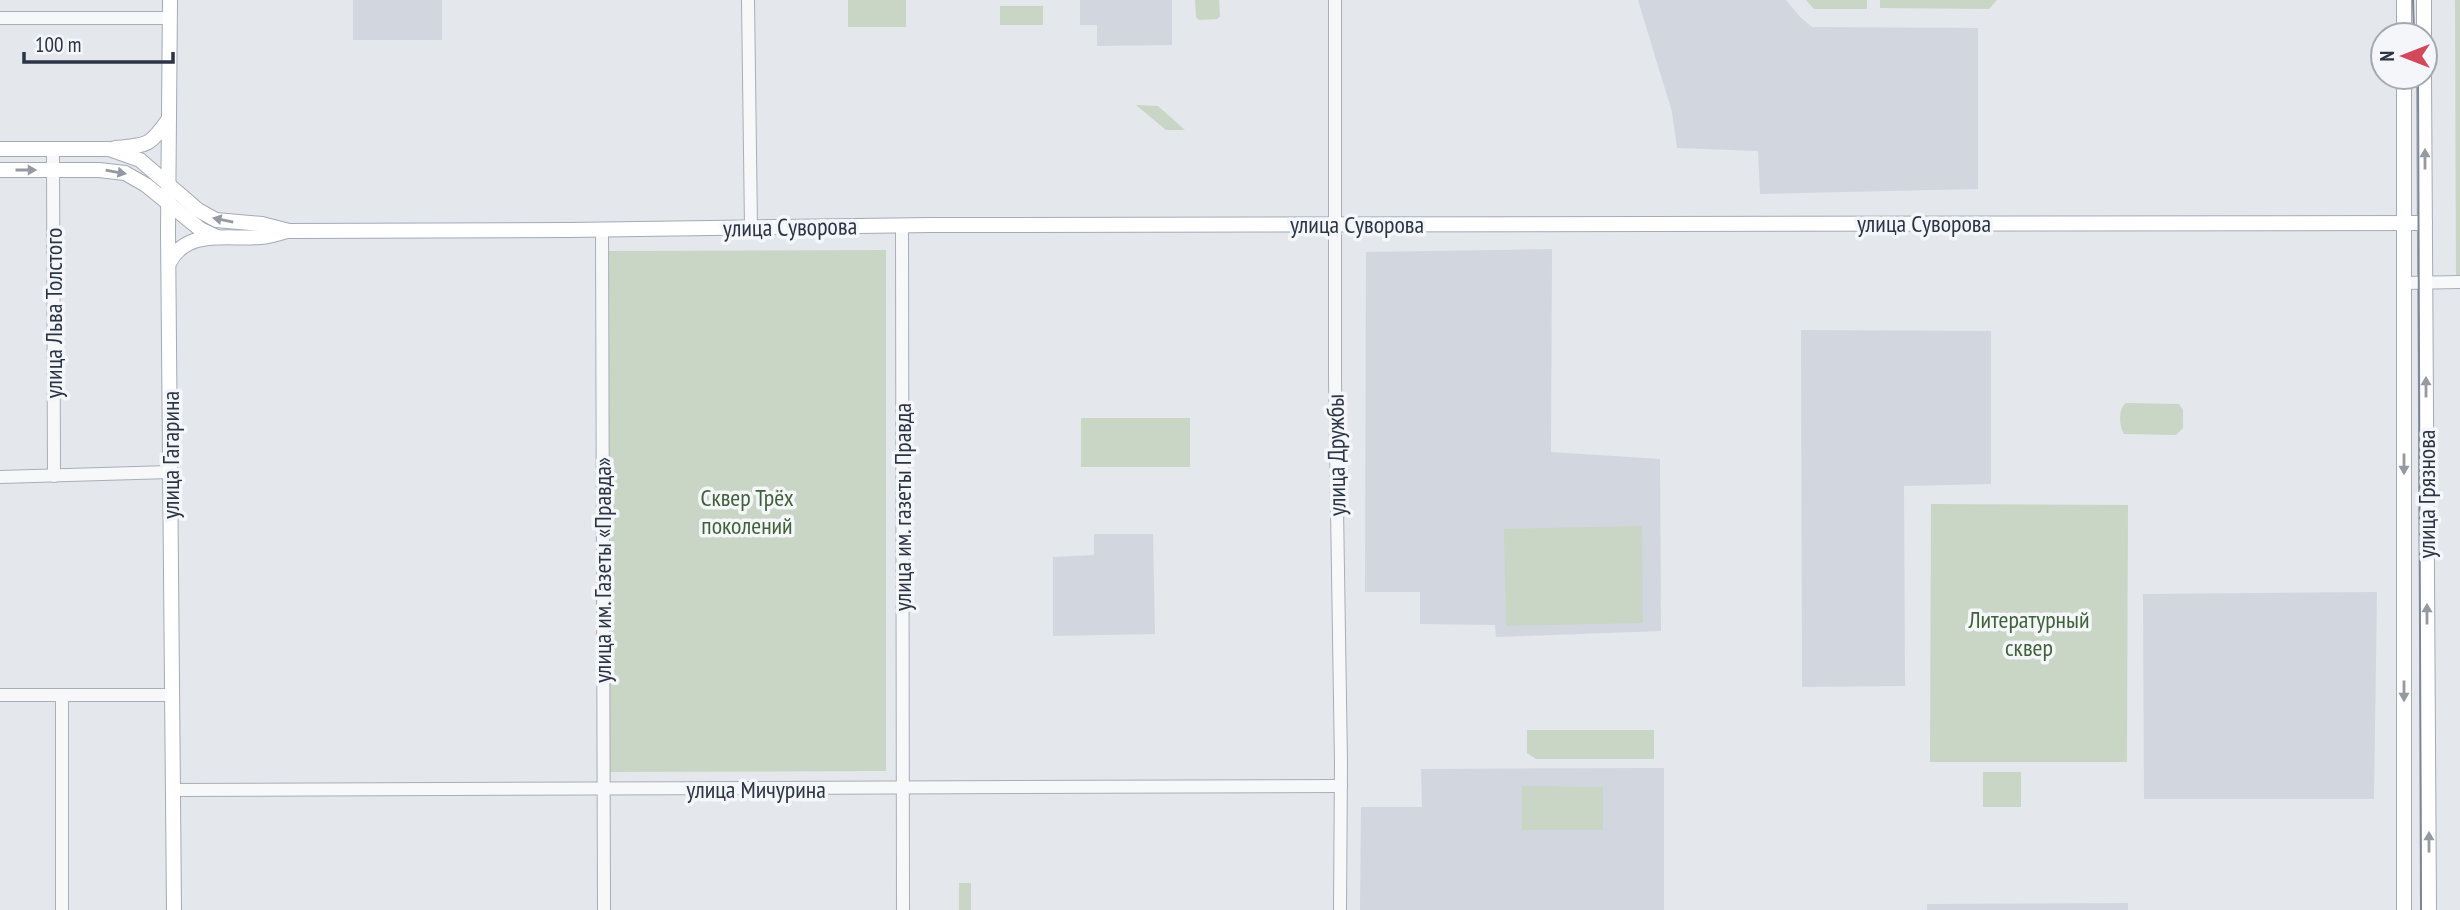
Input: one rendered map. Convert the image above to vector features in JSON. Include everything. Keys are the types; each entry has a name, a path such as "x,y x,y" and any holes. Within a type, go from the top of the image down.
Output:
{"main road":[{"name":"улица Гагарина","path":"170,0 168,265 174,910"},
{"path":"2404,0 2404,21"},
{"path":"2424,0 2424,21"},
{"name":"улица Грязнова","path":"2404,91 2404,910"},
{"name":"улица Грязнова","path":"2424,91 2429,910"},
{"path":"109,149 144,146 155,140 168,120"},
{"name":"улица Суворова","path":"0,149 109,149 140,160 198,210 216,220 262,224 289,231"},
{"path":"0,170 99,170 125,173 146,185 200,229 217,237"},
{"name":"улица Суворова","path":"168,265 175,251 190,241 217,237 262,237 289,231 1335,224 2425,223"}],"street":[{"path":"748,0 751,227"},
{"name":"улица Дружбы","path":"1335,0 1340,910"},
{"path":"0,18 170,18"},
{"name":"улица Льва Толстого","path":"53,149 54,476"},
{"name":"улица им. газеты Правда","path":"902,226 904,788"},
{"name":"улица им. Газеты «Правда»","path":"602,229 604,910"},
{"path":"2404,283 2460,282"},
{"path":"0,477 170,472"},
{"path":"0,695 171,695"},
{"path":"62,695 62,910"},
{"name":"улица Мичурина","path":"172,790 1340,786"},
{"path":"903,910 904,788"}],"shaded area":[{"path":"353,0 442,0 442,40 353,40"},
{"path":"1080,0 1172,0 1172,45 1097,46 1097,25 1080,25"},
{"path":"1638,0 1786,0 1812,27 1978,28 1978,189 1760,194 1758,151 1677,148 1672,112"},
{"path":"1552,249 1551,452 1660,459 1661,631 1496,637 1495,625 1420,624 1420,592 1365,592 1366,252"},
{"path":"1801,330 1991,331 1991,484 1904,486 1905,686 1802,687"},
{"path":"1094,534 1153,534 1155,634 1053,636 1053,557 1094,555"},
{"path":"2377,592 2374,799 2144,799 2143,594"},
{"path":"1664,768 1664,910 1360,910 1361,807 1422,807 1421,769"},
{"path":"2128,903 2128,910 1927,910 1927,904"}],"green space":[{"path":"848,0 906,0 906,27 848,27"},
{"path":"1195,0 1219,0 1220,16 1217,19 1199,20 1196,17"},
{"path":"1806,0 1867,0 1867,9 1814,9"},
{"path":"1880,0 1997,0 1989,9 1880,8"},
{"path":"2455,0 2460,0 2460,278 2456,278"},
{"path":"1000,6 1043,6 1043,25 1000,25"},
{"path":"1136,105 1158,106 1185,130 1166,130"},
{"name":"Сквер Трёх поколений","path":"886,250 886,771 609,772 609,251"},
{"path":"2126,403 2179,404 2183,410 2183,428 2176,435 2124,434 2120,418"},
{"path":"1081,418 1190,418 1190,467 1081,467"},
{"name":"Литературный сквер","path":"1931,504 2128,505 2127,762 1930,762"},
{"path":"1642,526 1643,623 1506,626 1504,529"},
{"path":"1527,730 1654,730 1654,759 1536,759 1527,753"},
{"path":"1983,772 2021,772 2021,807 1983,807"},
{"path":"1522,786 1603,787 1603,830 1522,830"},
{"path":"959,883 971,883 971,910 959,910"}],"tram line":[{"path":"2413,0 2414,21"},
{"path":"2418,91 2421,910"}]}
